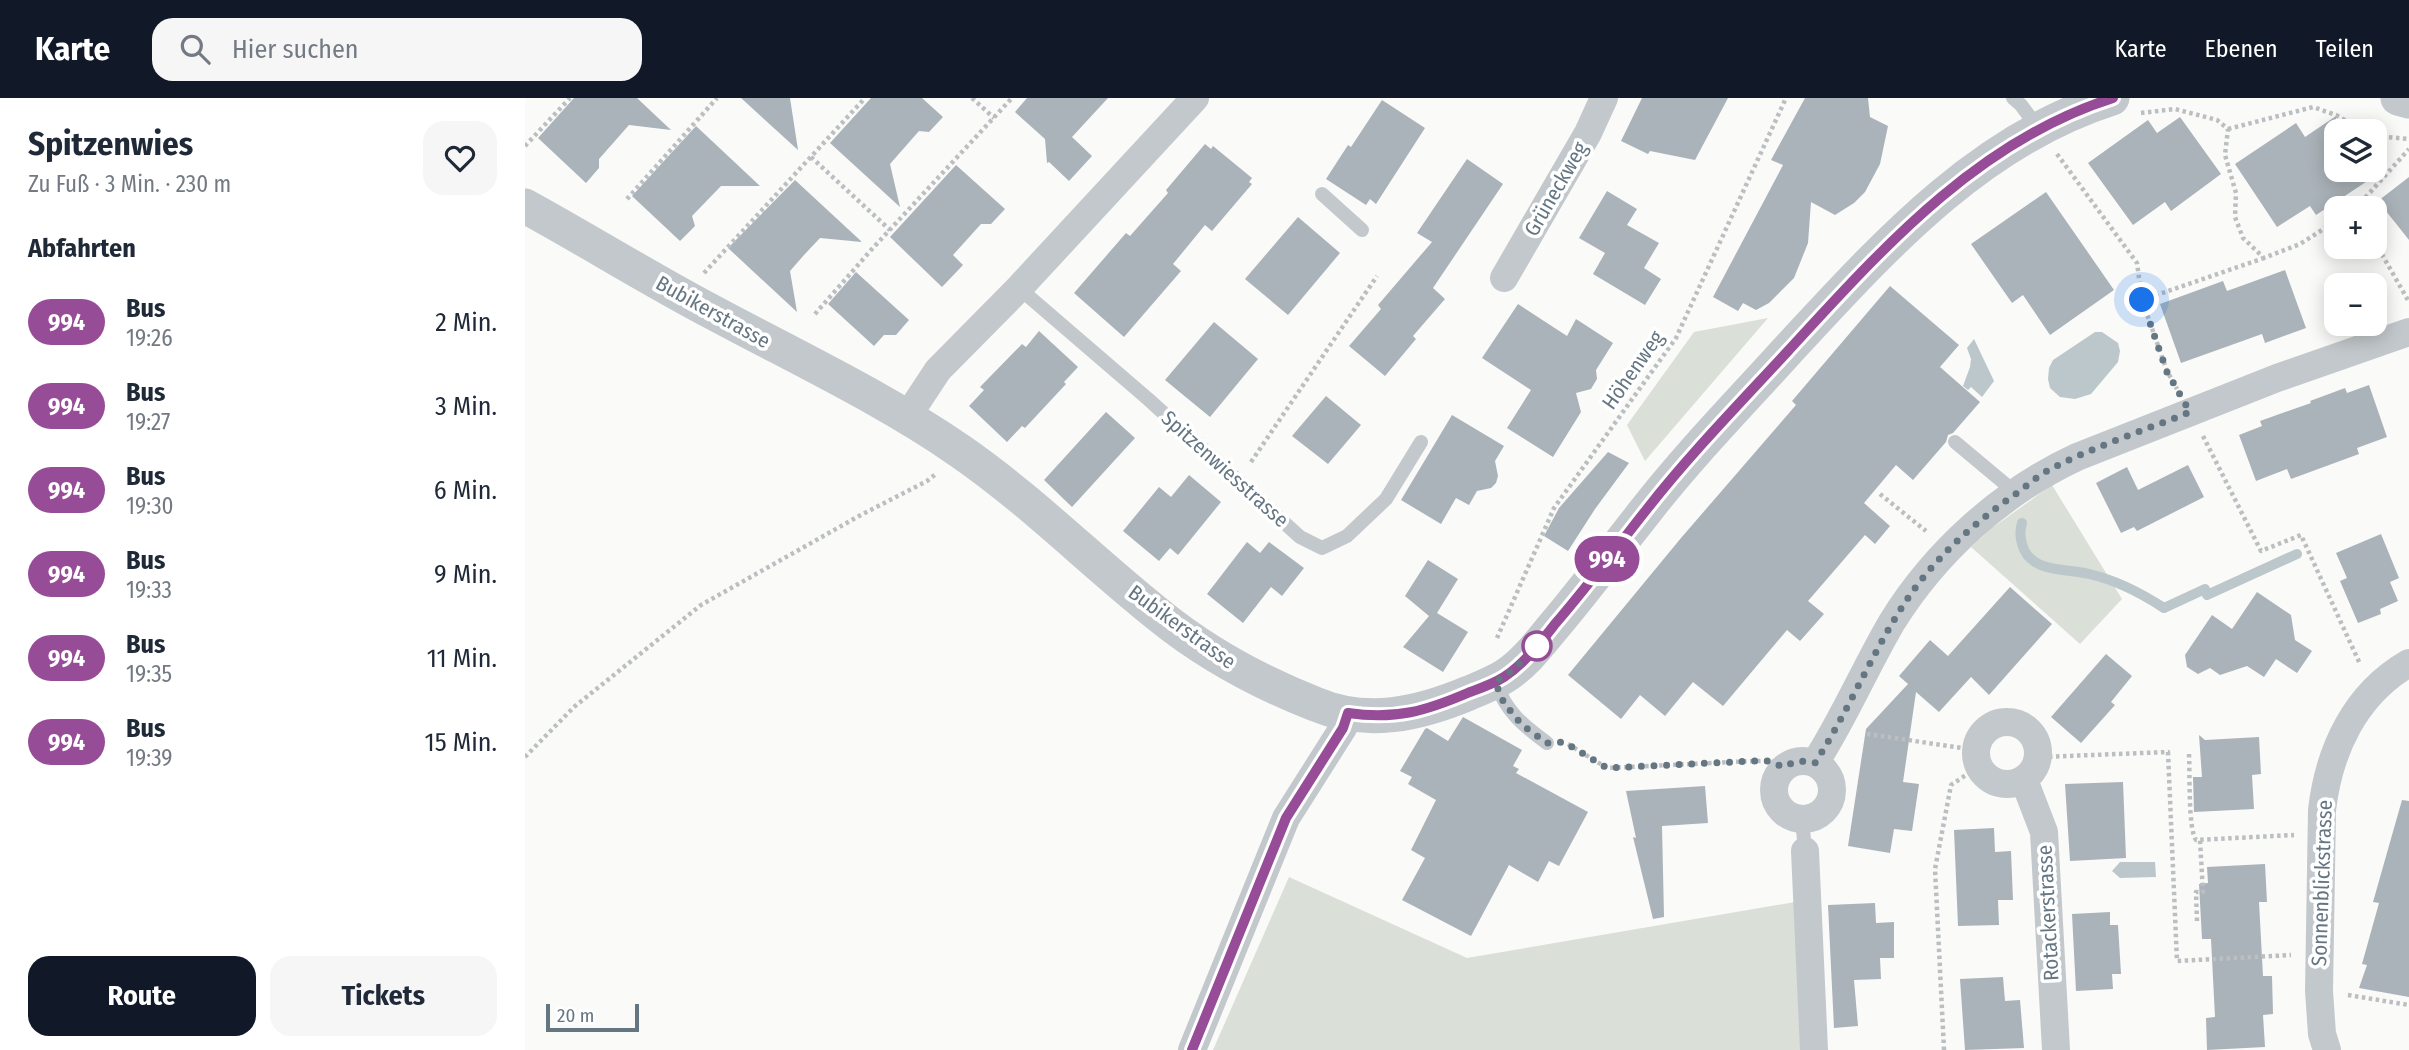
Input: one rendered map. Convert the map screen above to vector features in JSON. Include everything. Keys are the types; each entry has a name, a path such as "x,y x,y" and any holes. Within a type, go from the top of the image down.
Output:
{"street":[{"path":"907,417 938,370 1019,288 1195,98"},
{"name":"Grüneckweg","path":"1504,278 1588,133 1604,98"},
{"path":"2398,98 2409,100"},
{"name":"Bubikerstrasse","path":"525,206 683,297 907,417 962,452 1014,491 1160,616 1203,648 1251,677 1321,707 1377,717 1400,715 1441,705 1495,682 1512,671 1533,651 1678,469 1876,256 1975,168 2038,128 2121,108"},
{"path":"1822,752 1832,786 1831,802 1821,813 1807,819 1792,817 1780,809 1774,795 1775,780 1783,767 1822,752 1905,602 1937,561 1989,511 2045,472 2066,462 2277,378 2409,332"},
{"name":"Sonnenblickstrasse","path":"2327,1050 2322,1034 2319,991 2325,785 2340,739 2352,717 2372,691 2394,671 2409,663"},
{"path":"1192,1050 1286,818 1343,728 1348,713"},
{"path":"2011,722 2026,729 2035,741 2038,757 2033,770 2024,780 2007,785 1990,780 1977,758 1982,734 1994,724 2011,722"},
{"name":"Rotackerstrasse","path":"2024,780 2044,832 2056,1050"},
{"path":"1805,851 1814,1050"}],"lane":[{"path":"2013,98 2021,104 2038,128"},
{"path":"1322,194 1362,230"},
{"name":"Spitzenwiesstrasse","path":"1019,288 1148,399 1300,537 1322,548 1347,536 1387,499 1421,442"},
{"path":"1955,442 2016,493"},
{"path":"1495,682 1504,703 1522,725 1547,743"},
{"path":"1802,818 1805,851"}],"path":[{"path":"525,146 570,98"},
{"path":"627,199 717,98"},
{"path":"703,274 866,98"},
{"path":"972,98 993,118"},
{"path":"815,314 1012,98"},
{"name":"Höhenweg","path":"1495,642 1554,508 1677,338 1786,98"},
{"path":"2228,129 2313,107 2341,119"},
{"path":"2121,108 2140,113 2175,109 2217,120 2228,129"},
{"path":"2038,128 2137,263 2142,300 2167,372 2261,551 2301,535 2372,691"},
{"path":"2228,129 2225,155 2236,193 2235,218 2243,237 2265,258"},
{"path":"2387,137 2409,139"},
{"path":"2368,196 2409,149"},
{"path":"2060,159 2072,152"},
{"path":"811,157 890,230"},
{"path":"2142,300 2265,258 2300,244 2324,229"},
{"path":"2385,259 2409,302"},
{"path":"1238,481 1377,276"},
{"path":"525,757 574,707 701,605 927,481 962,452"},
{"path":"1880,494 1928,533 1946,511 1968,529"},
{"path":"1822,752 1871,733 1977,758"},
{"path":"1547,743 1564,742 1607,768 1753,761 1770,761 1783,767"},
{"path":"2050,758 2168,751 2177,961 2296,955"},
{"path":"2189,754 2193,836 2196,840 2322,834"},
{"path":"1944,1050 1935,869 1951,785 1977,758"},
{"path":"2197,921 2196,892 2203,892 2200,840"},
{"path":"2337,994 2409,1005"}],"shaded area":[{"path":"1768,318 1645,461 1627,425 1694,332"},
{"path":"2095,332 2102,332 2118,343 2118,362 2091,394 2075,399 2060,397 2050,388 2048,379 2053,360"},
{"path":"1974,339 1994,381 1982,397 1971,387 1968,390 1963,386 1971,359 1967,348"},
{"path":"2052,485 2122,599 2080,644 1971,547 1992,528"},
{"path":"2120,862 2155,862 2156,877 2120,878 2112,871"},
{"path":"1289,877 1467,958 1801,901 1807,1050 1213,1050"}],"building":[{"path":"574,98 637,98 671,130 629,125 599,159 599,168 586,183 538,138"},
{"path":"741,98 790,98 798,150"},
{"path":"871,98 922,98 943,117 929,132 919,131 890,164 900,207 830,143"},
{"path":"1027,98 1108,98 1072,137 1092,156 1069,181 1047,163 1045,139 1015,112"},
{"path":"1642,98 1728,98 1695,160 1650,151 1648,154 1621,141"},
{"path":"1805,98 1868,98 1870,117 1888,126 1880,164 1865,192 1835,215 1811,202 1808,243 1794,278 1769,303 1756,310 1743,303 1738,311 1713,297 1783,165 1771,160"},
{"path":"1382,100 1425,128 1376,204 1370,199 1366,205 1326,179"},
{"path":"2180,117 2221,174 2171,211 2165,202 2133,225 2088,163 2148,120 2157,133"},
{"path":"2296,123 2305,137 2324,124 2324,182 2366,182 2345,196 2324,196 2324,210 2316,215 2310,206 2277,227 2235,164"},
{"path":"696,126 760,186 721,186 692,216 695,226 680,241 632,196"},
{"path":"1205,144 1211,149 1213,146 1252,178 1249,182 1252,184 1212,231 1205,225 1173,264 1181,271 1124,337 1074,293 1126,233 1130,236 1168,193 1166,190"},
{"path":"1467,159 1503,184 1433,288 1445,299 1413,336 1416,339 1385,376 1349,346 1381,309 1378,305 1432,242 1417,233"},
{"path":"956,165 1005,209 991,224 981,224 953,255 963,265 942,287 890,237"},
{"path":"2409,177 2409,240 2387,212 2387,196 2384,196"},
{"path":"795,180 862,242 820,238 804,255 790,271 797,312 728,248"},
{"path":"1607,191 1637,209 1627,225 1659,243 1644,268 1661,279 1645,305 1593,274 1605,253 1579,238"},
{"path":"2046,192 2114,290 2050,335 2023,295 2012,303 1971,244"},
{"path":"1298,217 1340,253 1288,315 1245,279"},
{"path":"2285,270 2306,328 2265,343 2262,334 2181,363 2160,304 2223,281 2227,291"},
{"path":"856,272 909,320 896,335 884,335 874,346 828,304"},
{"path":"1890,286 1959,345 1940,367 1980,402 1953,433 1948,435 1946,442 1913,480 1896,465 1864,503 1890,526 1875,544 1865,535 1808,601 1824,614 1800,641 1787,630 1723,706 1693,682 1665,716 1640,695 1621,719 1568,675 1796,405 1792,401"},
{"path":"1518,304 1567,336 1576,319 1613,343 1596,370 1597,379 1591,389 1576,393 1581,412 1553,457 1507,428 1531,390 1482,358"},
{"path":"1214,322 1258,359 1210,417 1165,380"},
{"path":"1039,331 1078,367 1025,428 1022,426 1007,442 969,406 984,390 980,387 1022,344 1026,347"},
{"path":"2369,385 2387,437 2357,448 2359,454 2291,479 2287,469 2256,481 2239,435 2262,426 2260,421 2311,403 2310,401 2345,388 2347,393"},
{"path":"1326,396 1361,425 1328,464 1292,436"},
{"path":"1106,412 1135,438 1072,507 1044,480"},
{"path":"1452,415 1504,446 1495,461 1498,476 1496,483 1491,488 1477,491 1469,505 1456,498 1441,524 1401,500"},
{"path":"1608,452 1629,463 1568,551 1544,536 1559,508"},
{"path":"2188,465 2204,497 2137,531 2134,527 2121,533 2096,483 2127,467 2138,490"},
{"path":"1189,475 1221,502 1178,555 1170,548 1159,561 1123,531 1159,487 1171,497"},
{"path":"2381,534 2399,578 2390,582 2398,601 2380,609 2381,614 2358,623 2340,581 2347,578 2336,553"},
{"path":"1247,542 1260,553 1269,542 1304,568 1282,596 1271,587 1243,623 1207,594"},
{"path":"1428,560 1458,579 1437,613 1468,632 1443,672 1403,647 1429,616 1405,596"},
{"path":"2010,587 2052,624 1989,695 1971,677 1939,712 1916,692 1903,782 1919,784 1912,831 1894,829 1890,853 1848,846 1866,729 1908,684 1899,676 1930,640 1948,656"},
{"path":"2257,592 2291,615 2295,640 2312,651 2297,673 2276,659 2264,677 2247,666 2220,675 2210,668 2198,674 2187,667 2185,655 2212,615 2232,629"},
{"path":"2106,654 2132,676 2111,702 2115,705 2081,743 2051,717"},
{"path":"1463,717 1522,750 1513,766 1519,769 1516,773 1588,812 1559,866 1549,861 1538,882 1509,865 1471,936 1402,900 1425,858 1411,850 1436,800 1408,784 1412,777 1400,771 1425,729 1448,741"},
{"path":"2199,735 2205,740 2259,737 2261,774 2252,775 2254,809 2194,812 2193,777 2202,777"},
{"path":"2123,782 2126,858 2070,861 2065,784"},
{"path":"1705,786 1708,823 1662,826 1664,917 1653,919 1633,837 1636,838 1626,791"},
{"path":"2402,800 2409,801 2409,997 2359,988 2367,965 2362,964 2379,903 2373,902"},
{"path":"1994,828 1995,852 2011,851 2013,900 1998,900 1999,925 1958,926 1954,830"},
{"path":"2265,864 2267,902 2259,902 2263,976 2272,976 2273,1014 2263,1015 2265,1047 2207,1050 2206,1018 2215,1017 2211,939 2202,939 2199,884 2208,883 2207,867"},
{"path":"1875,903 1876,923 1894,922 1894,958 1880,958 1881,979 1854,980 1858,1026 1834,1028 1828,905"},
{"path":"2110,912 2110,925 2118,925 2121,974 2112,974 2113,989 2076,991 2072,914"},
{"path":"2003,977 2005,1001 2020,1000 2024,1048 1965,1050 1960,979"}],"waterway":[{"path":"2022,523 2022,544 2035,562 2109,580 2164,608 2205,589 2207,595 2297,554"}],"bus line":[{"name":"994","path":"1192,1050 1286,818 1343,728 1348,713 1377,717 1400,715 1441,705 1495,682 1512,671 1568,610 1678,469 1876,256 1975,168 2038,128 2113,98"}],"route":[{"path":"1537,646 1512,671 1495,682 1504,703 1522,725 1547,743 1564,742 1607,768 1753,761 1770,761 1783,767 1804,760 1815,763 1905,602 1937,561 1968,529 2045,472 2190,412 2167,372 2142,300"}]}
